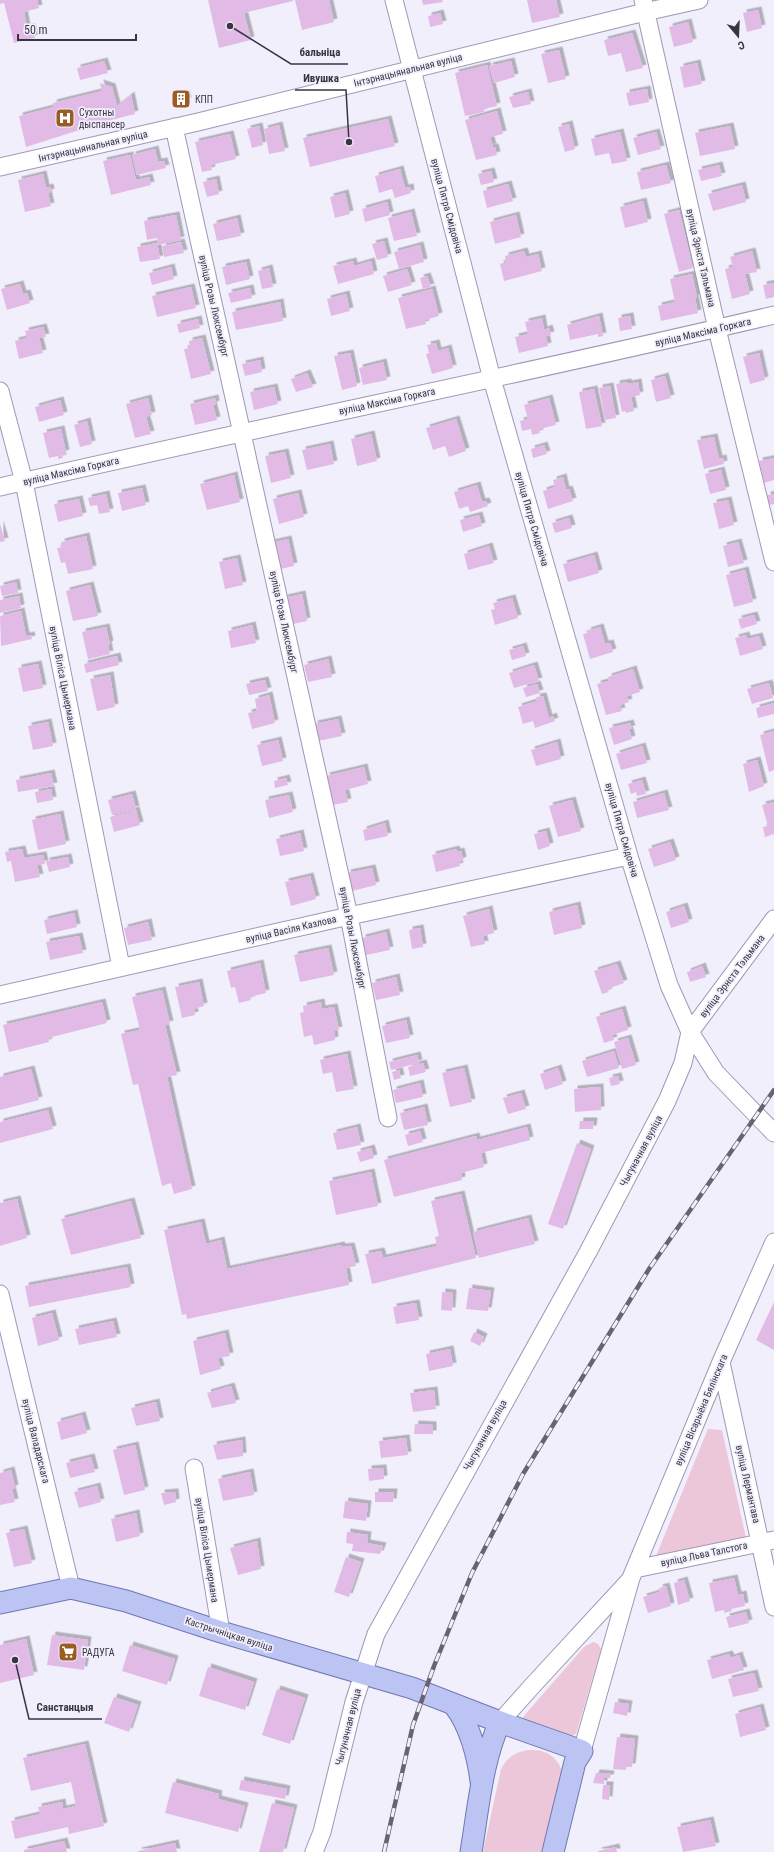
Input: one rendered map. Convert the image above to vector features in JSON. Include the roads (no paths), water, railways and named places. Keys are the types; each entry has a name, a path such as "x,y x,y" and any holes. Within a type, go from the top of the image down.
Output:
{"main road":[{"name":"Кастрычніцкая вуліца","path":"0,1603 71,1588 126,1600 221,1632 412,1688 498,1728 579,1757"},
{"path":"457,1709 467,1728 479,1768 481,1790"},
{"name":"вуліца Вісарыёна Бялінскага","path":"471,1852 481,1790 498,1728"},
{"name":"вуліца Вісарыёна Бялінскага","path":"553,1852 579,1757"},
{"path":"569,1852 567,1831 579,1757"}],"street":[{"name":"вуліца Пятра Смідовіча","path":"394,0 492,379 629,856 668,985 690,1032"},
{"name":"Інтэрнацыянальная вуліца","path":"0,167 412,70 644,6 699,0"},
{"name":"вуліца Эрнста Тэльмана","path":"644,6 717,329 774,562"},
{"name":"вуліца Розы Люксембург","path":"174,127 349,916 388,1118"},
{"name":"вуліца Максіма Горкага","path":"0,487 242,431 492,379 774,315"},
{"name":"вуліца Віліса Цымермана","path":"0,390 24,482 120,967"},
{"name":"вуліца Васіля Казлова","path":"0,995 349,916 629,856"},
{"name":"вуліца Эрнста Тэльмана","path":"690,1032 774,919"},
{"path":"690,1032 716,1073 774,1133"},
{"name":"Чыгуначная вуліца","path":"314,1852 322,1832 362,1674 380,1628 588,1252 667,1101 683,1063 690,1032"},
{"name":"вуліца Вісарыёна Бялінскага","path":"579,1757 633,1574 721,1362 774,1242"},
{"name":"вуліца Валадарскага","path":"0,1294 71,1588"},
{"name":"вуліца Лермантава","path":"721,1362 768,1541 774,1607"},
{"name":"вуліца Віліса Цымермана","path":"194,1468 221,1632"},
{"name":"вуліца Льва Талстога","path":"633,1574 768,1541"},
{"name":"вуліца Вісарыёна Бялінскага","path":"498,1728 533,1684 633,1574"}],"railway":[{"path":"384,1852 413,1725 434,1666 472,1573 523,1474 649,1269 774,1090"}],"place":[{"name":"бальніца","path":"230,26"},
{"name":"КПП","path":"181,99"},
{"name":"Сухотны дыспансер","path":"65,118"},
{"name":"Ивушка","path":"349,142"},
{"name":"РАДУГА","path":"68,1652"},
{"name":"Санстанцыя","path":"15,1660"}]}
